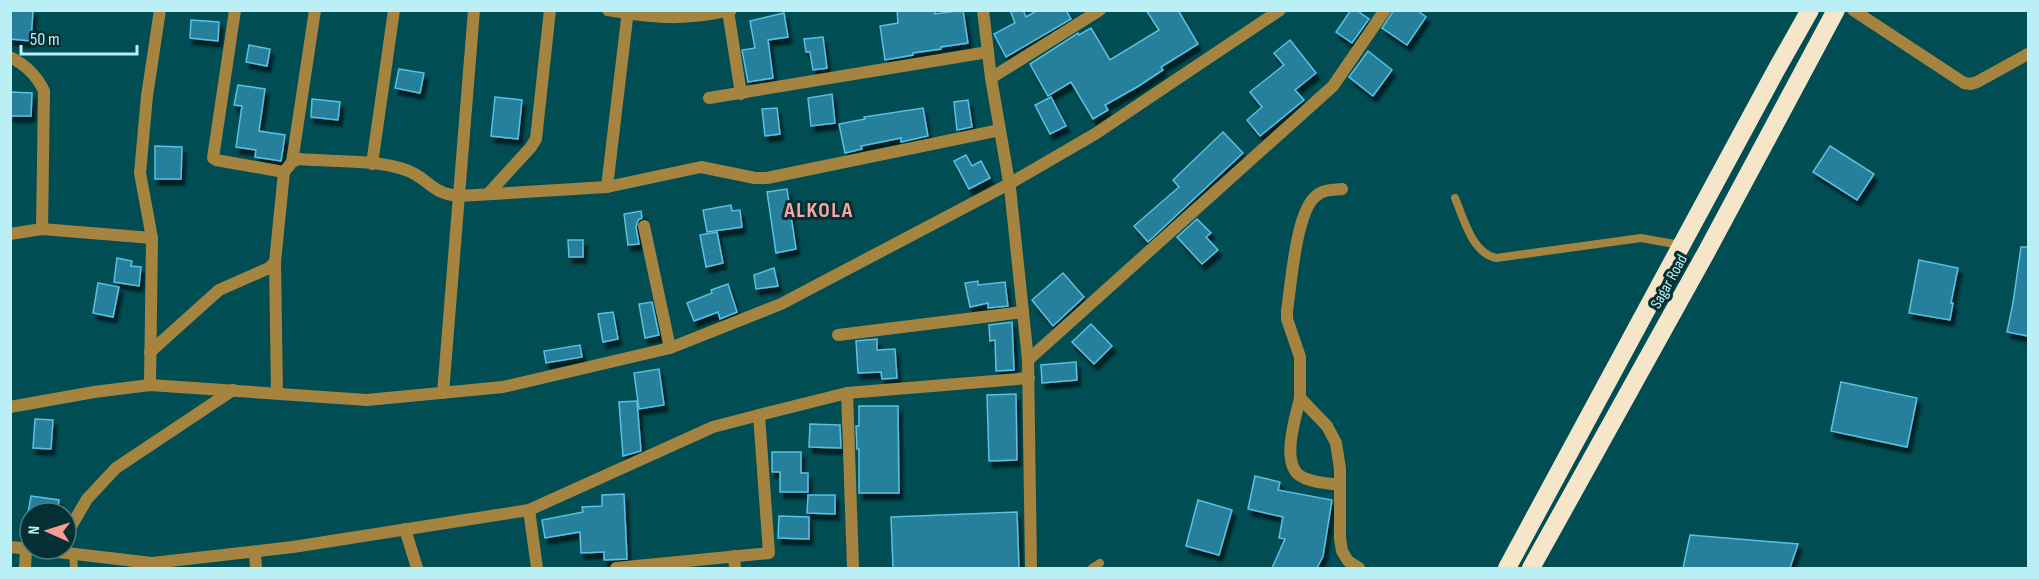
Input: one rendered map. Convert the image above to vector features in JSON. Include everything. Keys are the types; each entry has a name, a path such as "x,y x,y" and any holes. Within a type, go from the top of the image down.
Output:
{"highway":[{"name":"Sagar Road","path":"1507,568 1810,10"},
{"name":"Sagar Road","path":"1530,568 1707,251 1836,10"}],"street":[{"path":"150,385 152,238 140,173 147,96 160,10"},
{"path":"235,10 213,158 284,172"},
{"path":"292,162 315,10"},
{"path":"372,164 394,10"},
{"path":"442,393 474,10"},
{"path":"488,194 536,139 550,10"},
{"path":"608,10 669,19 730,11 741,94"},
{"path":"983,10 991,78 1009,184 1028,360 1031,568"},
{"path":"991,78 1100,10"},
{"path":"10,407 150,385 367,400 503,387 670,348 780,304 1009,184 1095,134 1280,10"},
{"path":"1028,360 1333,86 1385,10"},
{"path":"607,187 628,12"},
{"path":"1861,12 1964,83 1977,82 2028,54"},
{"path":"709,98 988,52"},
{"path":"10,57 39,80 44,91 42,228"},
{"path":"277,393 275,262 284,172 292,162 299,159 372,164 410,171 436,191 459,196 607,187 701,167 767,178 1000,130"},
{"path":"1340,485 1305,478 1293,467 1290,457 1291,440 1300,398 1300,357 1287,319 1287,311 1300,225 1306,207 1315,196 1326,190 1342,189"},
{"path":"644,226 670,348"},
{"path":"10,234 42,228 152,238"},
{"path":"150,352 219,290 269,268 275,262"},
{"path":"838,335 1023,312"},
{"path":"78,555 152,566 529,510 713,427 847,393 1029,378"},
{"path":"78,514 87,499 116,468 233,390"},
{"path":"847,393 853,568"},
{"path":"1300,398 1332,434 1339,455 1342,551 1348,561 1359,568"},
{"path":"616,568 734,562 769,553 759,415"},
{"path":"529,510 537,568"},
{"path":"405,529 417,568"},
{"path":"255,552 256,568"}],"lane":[{"path":"1455,198 1477,246 1488,256 1496,258 1641,238 1682,246"},
{"path":"1092,568 1100,563"}],"building":[{"path":"10,10 33,10 31,41 10,39"},
{"path":"897,10 935,10 935,14 963,10 968,43 885,60 880,26 898,23"},
{"path":"1010,10 1023,10 1026,17 1038,10 1066,10 1071,19 1006,57 994,34 1015,23"},
{"path":"1146,10 1178,10 1198,44 1161,67 1163,70 1105,105 1108,110 1093,119 1071,82 1048,96 1030,64 1078,33 1079,35 1091,28 1110,60 1159,30"},
{"path":"1351,10 1356,10 1369,19 1352,43 1336,32"},
{"path":"1394,10 1417,10 1426,17 1407,45 1382,28"},
{"path":"784,13 788,37 768,40 773,78 748,82 742,50 755,48 750,21"},
{"path":"191,20 219,22 218,41 190,38"},
{"path":"823,37 827,68 813,70 810,52 806,52 804,39"},
{"path":"1290,40 1316,73 1295,90 1304,100 1260,136 1247,120 1262,107 1250,92 1284,65 1274,53"},
{"path":"249,45 270,49 267,66 246,62"},
{"path":"1368,51 1392,70 1373,96 1349,77"},
{"path":"399,69 424,73 420,93 395,88"},
{"path":"238,85 265,89 259,131 285,135 281,161 255,157 256,150 236,147 242,106 234,105"},
{"path":"10,92 32,93 31,116 10,116"},
{"path":"832,94 835,123 811,126 808,98"},
{"path":"495,97 522,100 518,139 491,136"},
{"path":"1051,97 1066,126 1050,134 1035,105"},
{"path":"312,99 340,102 338,120 311,117"},
{"path":"968,100 972,127 957,130 954,102"},
{"path":"777,108 780,134 765,136 762,109"},
{"path":"923,108 928,136 901,142 901,138 861,146 862,149 845,153 839,124 865,119 864,117"},
{"path":"1223,132 1243,153 1148,242 1134,226 1179,187 1173,180"},
{"path":"155,146 182,147 181,179 155,179"},
{"path":"1830,146 1874,174 1857,200 1813,172"},
{"path":"966,155 972,166 981,161 990,178 969,189 954,161"},
{"path":"787,189 796,249 776,253 767,192"},
{"path":"731,205 732,211 740,210 742,227 707,232 703,210"},
{"path":"641,211 642,218 638,220 636,227 639,244 628,245 624,214"},
{"path":"1197,219 1211,233 1206,237 1218,250 1202,264 1177,237"},
{"path":"717,232 723,263 706,267 700,235"},
{"path":"568,240 583,240 583,257 569,257"},
{"path":"2021,247 2028,247 2028,336 2007,332"},
{"path":"117,258 132,261 131,266 141,267 139,286 114,282"},
{"path":"1919,260 1958,268 1950,320 1909,313"},
{"path":"774,268 778,286 756,289 754,275"},
{"path":"1063,273 1084,297 1053,326 1032,300"},
{"path":"978,281 978,285 1005,282 1008,306 988,308 988,303 970,307 965,283"},
{"path":"98,283 119,287 113,317 93,313"},
{"path":"728,284 737,312 720,319 718,312 694,321 687,303"},
{"path":"652,302 659,335 645,338 639,304"},
{"path":"613,312 618,339 603,342 598,314"},
{"path":"1012,322 1014,370 996,371 995,340 990,341 989,325"},
{"path":"1091,324 1112,346 1094,364 1072,342"},
{"path":"877,339 877,350 895,349 897,378 882,379 881,372 858,373 856,341"},
{"path":"580,345 582,357 546,363 544,351"},
{"path":"1076,362 1077,380 1042,383 1041,365"},
{"path":"659,369 664,405 639,409 634,373"},
{"path":"1841,382 1917,398 1907,447 1831,431"},
{"path":"1016,394 1017,460 989,461 987,395"},
{"path":"637,401 641,451 623,456 619,402"},
{"path":"859,406 898,406 899,493 859,493 859,449 857,449 856,426 859,426"},
{"path":"35,419 53,420 51,449 33,448"},
{"path":"810,424 840,425 841,448 809,447"},
{"path":"772,452 801,452 801,473 808,473 808,492 780,492 780,472 772,472"},
{"path":"1255,476 1280,482 1278,490 1332,500 1323,556 1317,568 1272,568 1285,539 1279,538 1283,517 1248,509"},
{"path":"624,494 627,559 604,560 604,552 581,553 580,532 545,538 542,520 583,512 582,507 602,506 602,495"},
{"path":"808,495 835,495 835,514 807,513"},
{"path":"31,496 59,500 59,501 30,501"},
{"path":"1198,500 1232,510 1219,555 1186,546"},
{"path":"1017,512 1019,568 893,568 891,517"},
{"path":"779,516 809,517 809,539 778,538"},
{"path":"1690,535 1798,544 1790,568 1683,568"}],"district":[{"name":"ALKOLA","path":"819,209"}]}
